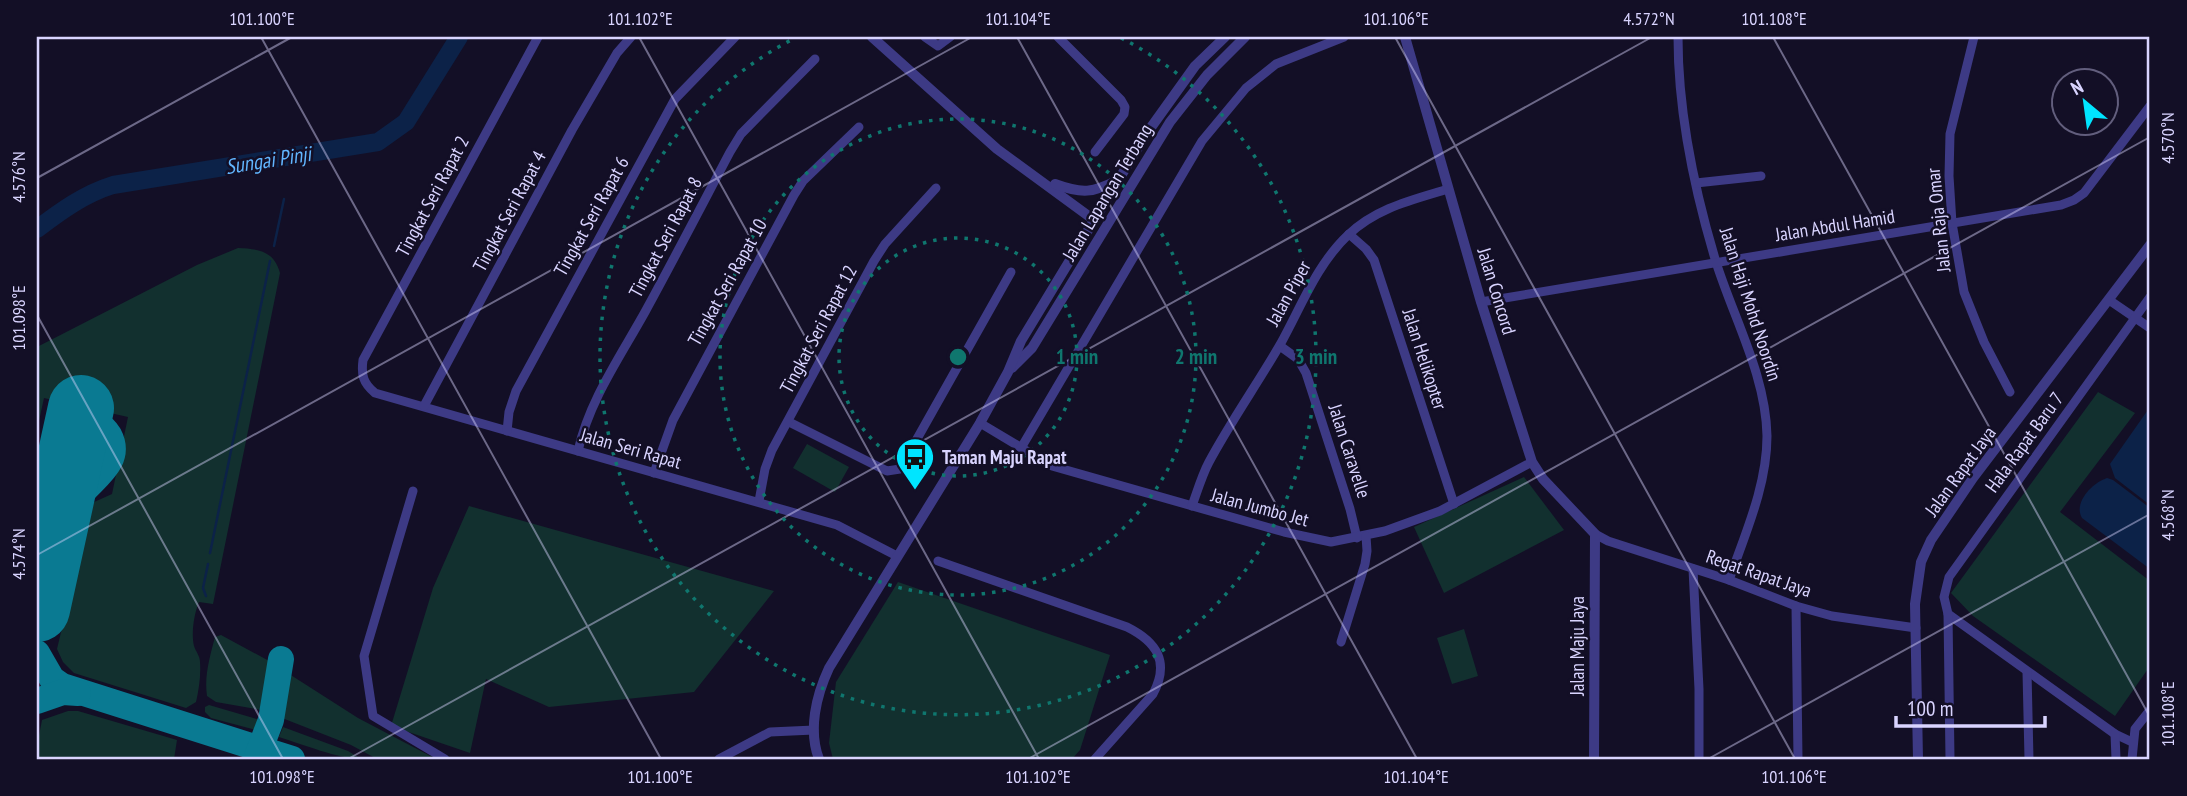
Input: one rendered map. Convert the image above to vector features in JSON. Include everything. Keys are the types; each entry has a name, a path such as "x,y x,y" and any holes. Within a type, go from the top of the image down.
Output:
{"street":[{"name":"Tingkat Seri Rapat 2","path":"361,374 363,360 538,37"},
{"name":"Tingkat Seri Rapat 4","path":"424,406 572,130 617,52 631,37"},
{"name":"Tingkat Seri Rapat 6","path":"507,430 516,391 675,99 735,37"},
{"path":"872,37 997,149 1069,201 1098,217"},
{"path":"882,37 1001,145 1098,217"},
{"path":"925,37 937,46 950,37"},
{"path":"1058,37 1125,107 1124,114 1095,152"},
{"name":"Jalan Lapangan Terbang","path":"819,759 814,730 815,716 821,685 829,668 980,423 1008,372 1021,341 1147,133 1195,66 1224,37"},
{"path":"1228,53 1236,37"},
{"name":"Jalan Lapangan Terbang","path":"1008,372 1032,348 1170,122 1207,75 1245,37"},
{"path":"1021,448 1202,141 1246,88 1276,64 1344,37"},
{"name":"Jalan Concord","path":"1405,37 1481,302 1532,462 1543,479 1595,534"},
{"name":"Jalan Haji Mohd Noordin","path":"1678,37 1686,144 1716,262 1764,397 1767,437 1762,481 1729,580"},
{"name":"Jalan Raja Omar","path":"1975,37 1950,134 1952,223 1964,292 1984,342 2010,392"},
{"name":"Tingkat Seri Rapat 8","path":"578,451 583,428 594,403 730,152 741,134 815,59"},
{"name":"Jalan Abdul Hamid","path":"1481,302 2062,205 2084,193 2150,106"},
{"name":"Tingkat Seri Rapat 10","path":"654,473 684,398 794,195 803,181 859,127"},
{"path":"1053,313 1095,237 1098,217 1150,155"},
{"path":"1696,183 1761,176"},
{"path":"1055,184 1076,191 1094,191 1119,180"},
{"name":"Tingkat Seri Rapat 12","path":"759,501 772,450 879,252 936,188"},
{"name":"Jalan Piper","path":"1192,506 1208,463 1280,346 1325,262 1349,234 1363,223 1393,206 1448,189"},
{"path":"1069,201 1084,221 1076,250"},
{"name":"Jalan Helikopter","path":"1349,234 1374,260 1454,504"},
{"name":"Jalan Rapat Jaya","path":"1918,759 1916,628 1917,582 1921,562 1931,540 1973,478 2150,244"},
{"path":"789,422 887,471 900,469 1011,272"},
{"name":"Hala Rapat Baru 7","path":"1948,614 1944,597 1949,577 2150,297"},
{"path":"2109,300 2150,328"},
{"name":"Jalan Caravelle","path":"1280,346 1298,359 1306,373 1350,509 1367,551 1341,642"},
{"name":"Jalan Seri Rapat","path":"361,374 366,385 375,393 837,525 897,556"},
{"name":"Jalan Jumbo Jet","path":"980,423 1052,466 1331,542 1361,537 1425,517 1532,462"},
{"path":"413,491 364,656 373,716 445,759"},
{"name":"Regat Rapat Jaya","path":"1595,534 1608,541 1729,580 1796,606 1832,616 1916,628"},
{"name":"Jalan Maju Jaya","path":"1594,759 1595,534"},
{"path":"938,561 1128,627 1143,635 1155,647 1161,665 1159,683 1153,694 1095,759"},
{"path":"1693,569 1699,689 1699,759"},
{"path":"1796,606 1798,759"},
{"path":"1948,614 2115,734 2132,742"},
{"path":"1948,614 1950,759"},
{"path":"2027,672 2029,759"},
{"path":"2132,759 2135,729 2150,710"},
{"path":"719,759 770,732 814,730"},
{"path":"2115,734 2116,759"}],"green space":[{"path":"238,248 265,253 274,260 280,273 213,604 199,602 194,618 193,641 200,660 200,682 196,702 186,708 74,673 63,662 57,649 92,503 112,494 128,417 44,398 37,430 37,347 197,265"},
{"path":"2098,392 2135,413 2060,512 2150,581 2150,666 2115,716 1973,616 1951,593"},
{"path":"807,444 849,467 835,492 793,468"},
{"path":"1524,477 1564,530 1444,593 1414,527"},
{"path":"469,506 774,591 694,692 549,707 486,679 470,753 391,726 433,588"},
{"path":"898,582 1110,655 1080,750 1072,759 833,759 829,743 836,682"},
{"path":"1464,629 1478,676 1452,684 1437,638"},
{"path":"221,635 271,662 267,711 216,702 207,696 209,659 215,637"},
{"path":"286,672 358,718 436,759 377,759 351,745 282,718 280,713"},
{"path":"209,705 260,720 264,724 263,732 211,718 205,712 205,707"},
{"path":"68,711 78,711 177,740 174,759 37,759 42,720"},
{"path":"283,727 348,751 361,759 331,754 279,737"}],"water":[{"path":"2150,407 2150,505 2115,478 2110,464"},
{"path":"2107,478 2150,508 2150,569 2082,518 2082,500 2096,484"}],"waterway":[{"name":"Sungai Pinji","path":"37,229 83,198 113,185 378,142 406,122 459,37"},
{"path":"274,246 284,199"},
{"path":"210,553 270,261"},
{"path":"206,596 203,588 208,564"}],"taxiway":[{"path":"81,419 97,424 106,431 113,445 112,454 104,470 73,504 51,541 57,436 67,424 81,419"},
{"path":"37,653 52,679 62,686 292,759"},
{"path":"256,759 271,720 281,659"},
{"path":"37,701 63,692 78,693"}],"runway":[{"path":"37,609 81,408"}],"place":[{"name":"Taman Maju Rapat","path":"915,491"}]}
